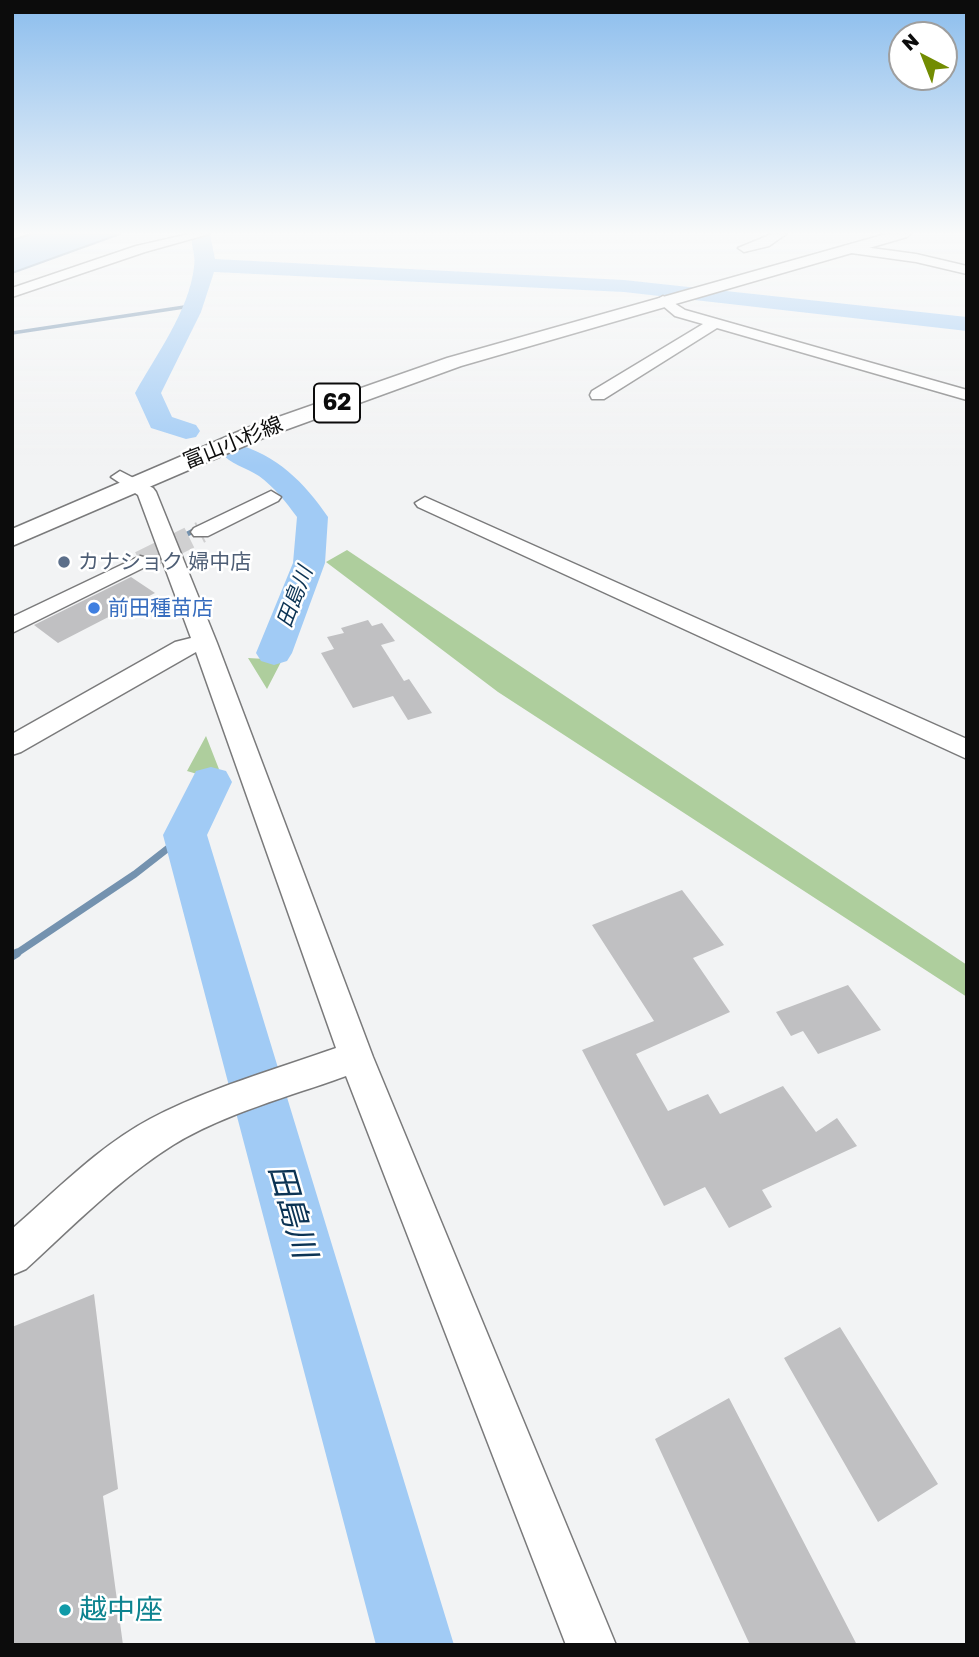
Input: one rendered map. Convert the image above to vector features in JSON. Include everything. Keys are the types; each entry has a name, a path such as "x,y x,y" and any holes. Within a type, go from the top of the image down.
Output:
{"main road":[{"name":"富山小杉線","path":"12,525 255,433 454,362 615,311"},
{"name":"富山小杉線","path":"12,538 127,481"}],"street":[{"path":"679,311 967,395"},
{"path":"598,395 715,323"},
{"path":"127,481 146,492 205,643 356,1057 591,1645"},
{"path":"201,532 271,497"},
{"path":"425,503 967,750"},
{"path":"12,626 140,562"},
{"path":"12,746 183,648 205,643"},
{"path":"12,1255 109,1169 161,1132 224,1105 356,1057"}],"green space":[{"path":"347,550 967,965 967,997 498,692 326,562"},
{"path":"248,658 282,660 267,689"},
{"path":"206,736 224,782 187,771"}],"building":[{"name":"前田種苗店","path":"131,577 155,593 58,643 34,625"},
{"path":"368,620 372,626 382,623 395,641 381,645 404,681 409,679 432,713 408,720 393,696 353,708 321,653 334,649 327,637 344,633 341,628"},
{"path":"682,890 724,945 693,958 730,1012 636,1054 668,1111 708,1094 720,1114 783,1086 816,1132 837,1118 857,1146 762,1190 772,1207 729,1228 705,1187 664,1206 582,1050 654,1021 592,925"},
{"path":"848,985 881,1030 818,1054 803,1031 791,1036 776,1012"},
{"path":"94,1294 118,1489 103,1496 123,1645 12,1645 12,1327"},
{"path":"840,1327 938,1484 878,1522 784,1358"},
{"path":"729,1398 857,1645 750,1645 655,1439"}],"waterway":[{"path":"12,333 156,311"},
{"name":"田島川","path":"186,431 161,422 148,393 190,311"},
{"path":"853,311 967,324"},
{"name":"田島川","path":"235,452 280,478 313,517 309,563 274,653"},
{"path":"135,561 199,528"},
{"name":"田島川","path":"211,782 185,835 415,1645"},
{"path":"17,953 135,874 185,835"},
{"path":"12,956 17,953"}],"tunnel":[{"path":"140,562 201,532"}],"place":[{"name":"カナショク 婦中店","path":"64,562"},
{"name":"前田種苗店","path":"94,608"},
{"name":"越中座","path":"65,1610"}]}
